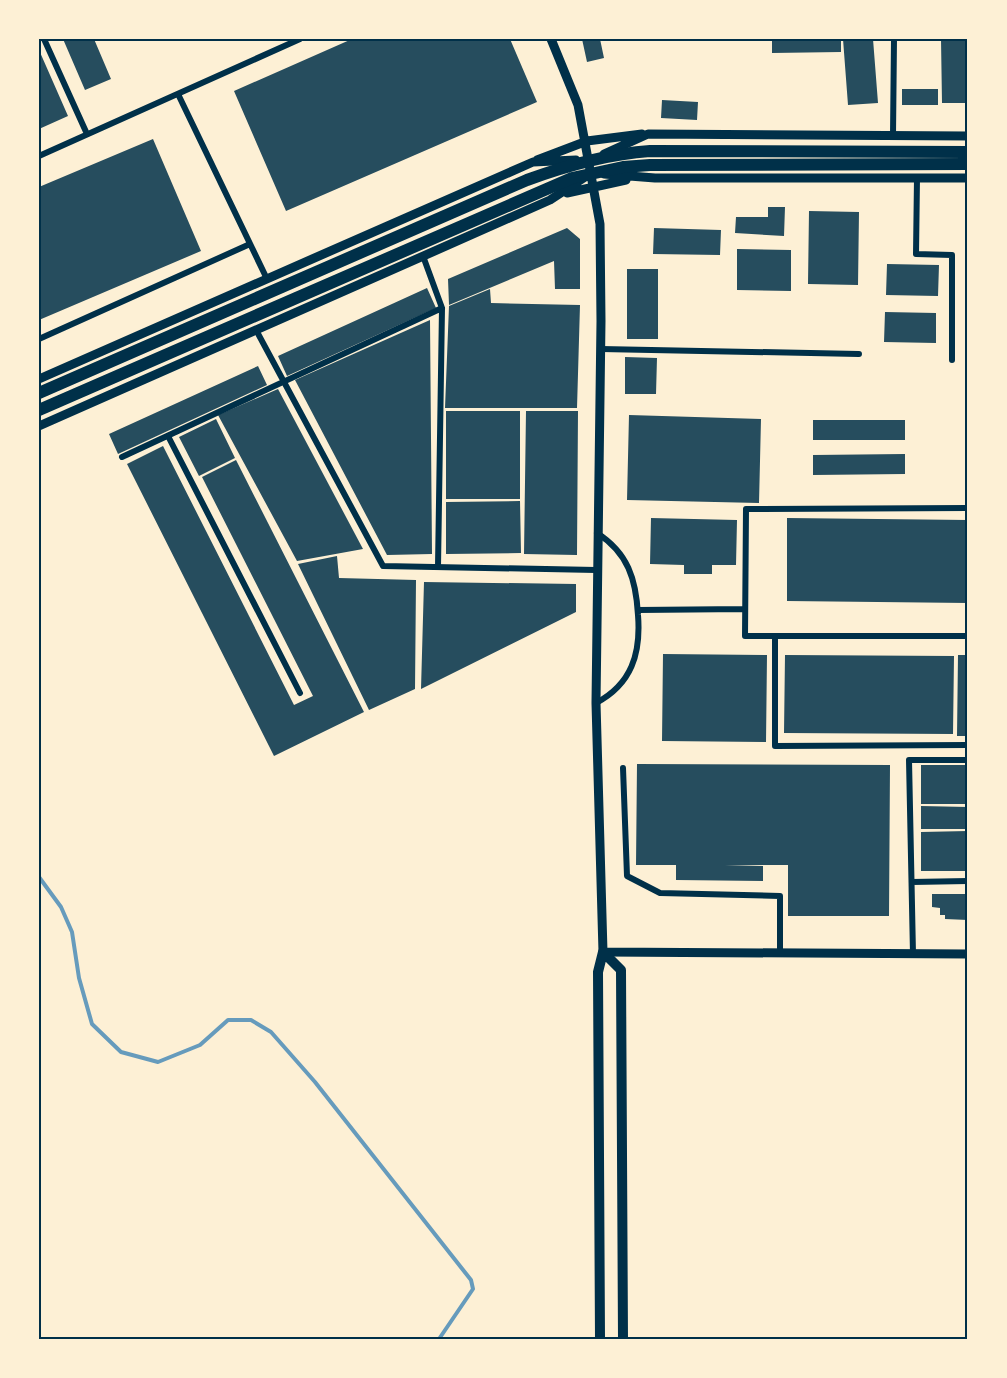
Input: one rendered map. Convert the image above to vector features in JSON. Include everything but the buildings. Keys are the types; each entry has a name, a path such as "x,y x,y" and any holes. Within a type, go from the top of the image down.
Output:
{"main road":[{"path":"39,393 528,180 590,160 650,151 968,152"},
{"path":"39,410 533,193 650,165 968,164"},
{"path":"600,1339 598,972 603,952"},
{"path":"603,952 621,970 624,1339"}],"street":[{"path":"44,39 87,135"},
{"path":"39,156 300,39"},
{"path":"551,39 578,105 590,160 600,224 596,703 603,952 968,954"},
{"path":"893,135 894,39"},
{"path":"178,94 267,279"},
{"path":"533,162 590,160 648,134"},
{"path":"39,379 533,162 586,142 648,134 968,136"},
{"path":"917,178 916,254 952,255 952,360"},
{"path":"39,426 593,179 968,178"},
{"path":"39,339 250,244"},
{"path":"423,256 442,308 438,567"},
{"path":"122,457 442,308"},
{"path":"256,330 383,566 597,570"},
{"path":"600,349 859,354"},
{"path":"168,436 300,693"},
{"path":"966,636 745,636 746,509 968,508"},
{"path":"596,703 621,685 632,669 639,639 636,587 630,567 616,547 597,533"},
{"path":"638,610 745,609"},
{"path":"775,636 775,746 968,745"},
{"path":"913,954 909,760 968,760"},
{"path":"623,768 627,876 660,892 780,896 780,953"},
{"path":"912,882 968,881"}],"waterway":[{"path":"39,877 61,907 72,932 79,978 92,1024 121,1052 158,1062 200,1045 228,1020 251,1020 271,1032 315,1082 471,1280 473,1289 439,1339"}]}
